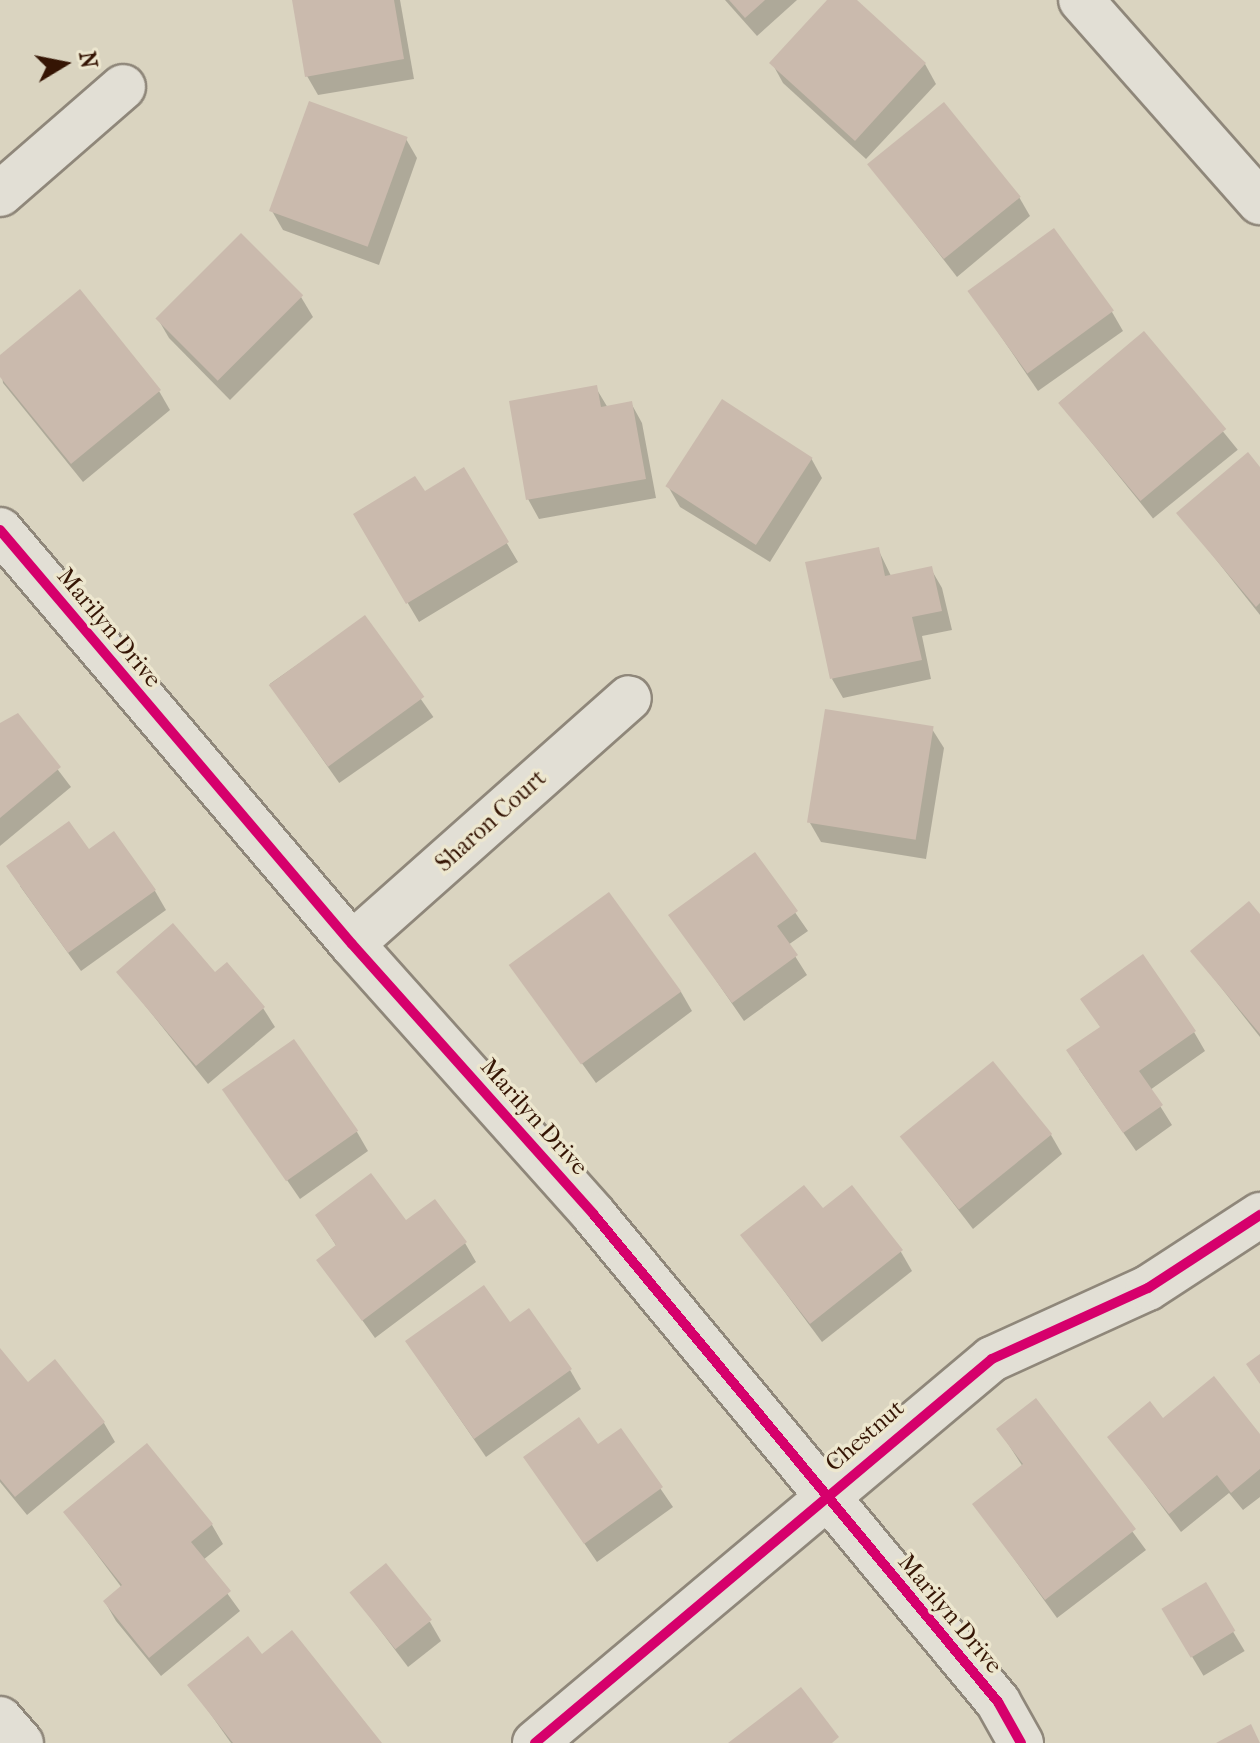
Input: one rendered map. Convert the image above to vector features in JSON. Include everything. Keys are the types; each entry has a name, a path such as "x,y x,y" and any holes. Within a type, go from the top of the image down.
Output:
{"street":[{"path":"1081,0 1260,202"},
{"path":"0,194 123,87"},
{"name":"Marilyn Drive","path":"0,530 352,944 594,1215 998,1702 1021,1743"},
{"name":"Sharon Court","path":"352,944 629,698"},
{"name":"Chestnut","path":"535,1743 992,1359 1148,1288 1260,1215"},
{"path":"0,1719 21,1743"}],"building":[{"path":"292,0 394,0 404,59 305,77"},
{"path":"729,0 765,0 745,18"},
{"path":"827,0 857,0 926,63 855,141 769,63"},
{"path":"309,101 408,137 368,247 269,211"},
{"path":"944,102 1021,197 944,259 867,164"},
{"path":"1054,228 1114,311 1027,373 967,291"},
{"path":"241,233 303,295 218,381 155,319"},
{"path":"80,289 161,390 71,464 0,377 0,355"},
{"path":"1144,331 1226,429 1140,501 1058,403"},
{"path":"597,385 601,407 632,401 646,479 526,500 509,401"},
{"path":"722,399 813,458 756,545 665,486"},
{"path":"1248,452 1260,467 1260,603 1256,607 1176,513"},
{"path":"464,467 509,542 406,604 353,514 415,476 425,491"},
{"path":"879,547 885,576 932,566 942,611 912,617 922,660 830,679 805,562"},
{"path":"365,615 424,697 328,767 269,685"},
{"path":"825,709 934,726 916,840 807,823"},
{"path":"18,713 61,767 0,818 0,723"},
{"path":"69,821 89,849 114,831 156,890 68,953 6,866"},
{"path":"755,852 798,911 777,926 798,955 732,1003 668,915"},
{"path":"609,892 681,992 581,1064 509,965"},
{"path":"1249,901 1260,914 1260,1034 1190,951"},
{"path":"173,923 215,972 227,962 265,1007 196,1066 116,972"},
{"path":"1143,954 1196,1031 1139,1071 1163,1105 1123,1133 1066,1050 1100,1027 1080,999"},
{"path":"294,1039 358,1131 286,1181 222,1089"},
{"path":"993,1061 1052,1134 959,1210 900,1137"},
{"path":"371,1173 406,1220 435,1199 467,1242 362,1321 316,1260 336,1245 315,1215"},
{"path":"804,1185 823,1208 852,1185 903,1250 810,1324 740,1235"},
{"path":"484,1285 510,1322 529,1308 572,1369 474,1439 405,1341"},
{"path":"0,1348 28,1382 55,1359 105,1422 15,1497 0,1479"},
{"path":"1260,1354 1260,1384 1246,1364"},
{"path":"1214,1376 1260,1434 1260,1469 1231,1493 1217,1475 1169,1514 1107,1437 1150,1401 1163,1418"},
{"path":"1036,1398 1136,1529 1045,1600 972,1504 1023,1464 996,1429"},
{"path":"579,1417 598,1444 621,1428 663,1487 584,1544 523,1457"},
{"path":"147,1443 213,1524 191,1542 231,1591 149,1658 103,1601 122,1585 63,1512"},
{"path":"386,1563 432,1620 395,1649 349,1593"},
{"path":"1206,1582 1235,1631 1191,1658 1161,1609"},
{"path":"292,1630 382,1743 233,1743 187,1685 248,1636 262,1654"},
{"path":"801,1687 839,1737 832,1743 728,1743"},
{"path":"1251,1724 1260,1743 1216,1743"}],"cycle path":[{"path":"0,530 352,944 594,1215 998,1702 1021,1743"},
{"path":"535,1743 992,1359 1148,1288 1260,1215"}]}
